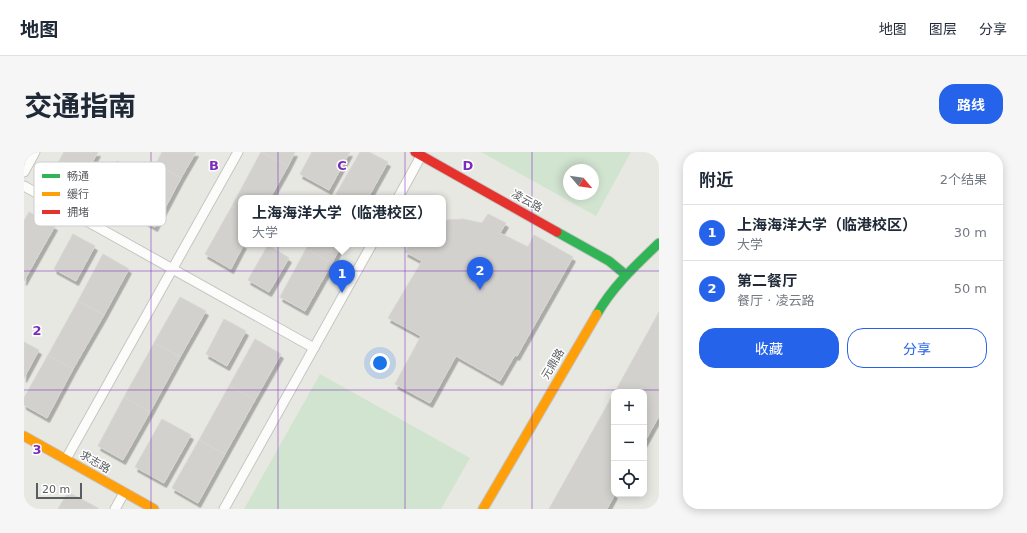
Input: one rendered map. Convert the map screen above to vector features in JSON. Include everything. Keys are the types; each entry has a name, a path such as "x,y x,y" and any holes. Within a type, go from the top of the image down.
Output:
{"street":[{"name":"凌云路","path":"418,154 609,261 626,275"},
{"name":"元鼎路","path":"483,509 603,304 626,275 659,243"},
{"name":"求志路","path":"24,436 154,509"}],"lane":[{"path":"24,172 35,152"},
{"path":"66,459 238,152"},
{"path":"399,195 418,154"},
{"path":"24,186 34,192"},
{"path":"97,226 314,348"},
{"path":"224,509 370,247"},
{"path":"115,509 124,493"}],"green space":[{"path":"481,152 631,152 596,216 567,200 599,200 599,164 563,164 563,198"},
{"path":"320,374 470,458 441,509 244,509"}],"building":[{"path":"64,152 98,152 92,162 58,162"},
{"path":"162,152 196,152 181,178 166,170 166,162 157,162"},
{"path":"261,152 288,166 272,195 238,195 238,209 232,206"},
{"path":"262,152 295,152 288,166"},
{"path":"312,152 350,152 329,190 300,174"},
{"path":"360,152 369,152 388,162 370,195 336,194"},
{"path":"166,170 181,178 166,206"},
{"path":"232,206 238,209 238,247 242,247 231,269 205,254"},
{"path":"29,212 34,215 34,226 55,226 29,272 24,270 24,221"},
{"path":"488,214 506,223 500,233 528,247 534,235 573,257 517,356 515,355 500,381 456,356 430,403 395,384 421,336 388,318 422,261 405,252 408,247 446,247 447,220 463,219 482,223"},
{"path":"73,234 95,246 76,281 54,269"},
{"path":"267,247 271,247 289,258 269,292 248,280"},
{"path":"307,247 340,247 332,263 306,249"},
{"path":"306,249 332,263 305,311 280,297"},
{"path":"103,254 129,269 104,315 78,301"},
{"path":"24,270 29,272 24,281"},
{"path":"180,297 206,311 180,357 154,343"},
{"path":"78,301 104,315 73,369 48,355"},
{"path":"659,312 659,416 647,438 647,389 617,389"},
{"path":"224,319 246,331 227,366 206,354"},
{"path":"255,339 281,354 255,400 229,386"},
{"path":"24,342 39,350 24,378"},
{"path":"154,343 180,357 150,412 124,397"},
{"path":"48,355 73,369 47,418 24,405 24,398"},
{"path":"229,386 255,400 225,454 199,440"},
{"path":"124,397 150,412 123,460 98,446"},
{"path":"611,398 611,497 613,497 607,509 549,509"},
{"path":"162,419 191,435 164,483 135,467"},
{"path":"199,440 225,454 198,503 172,488"},
{"path":"68,492 98,508 98,509 58,509"}],"traffic: fast":[{"path":"557,232 609,261 626,275"},
{"path":"597,314 610,294 633,268 659,243"}],"traffic: slow":[{"path":"483,509 597,314"},
{"path":"24,436 154,509"}],"traffic: jam":[{"path":"415,152 557,232"}],"place":[{"name":"第二餐厅","path":"480,290"},
{"name":"上海海洋大学（临港校区）","path":"342,293"}]}
